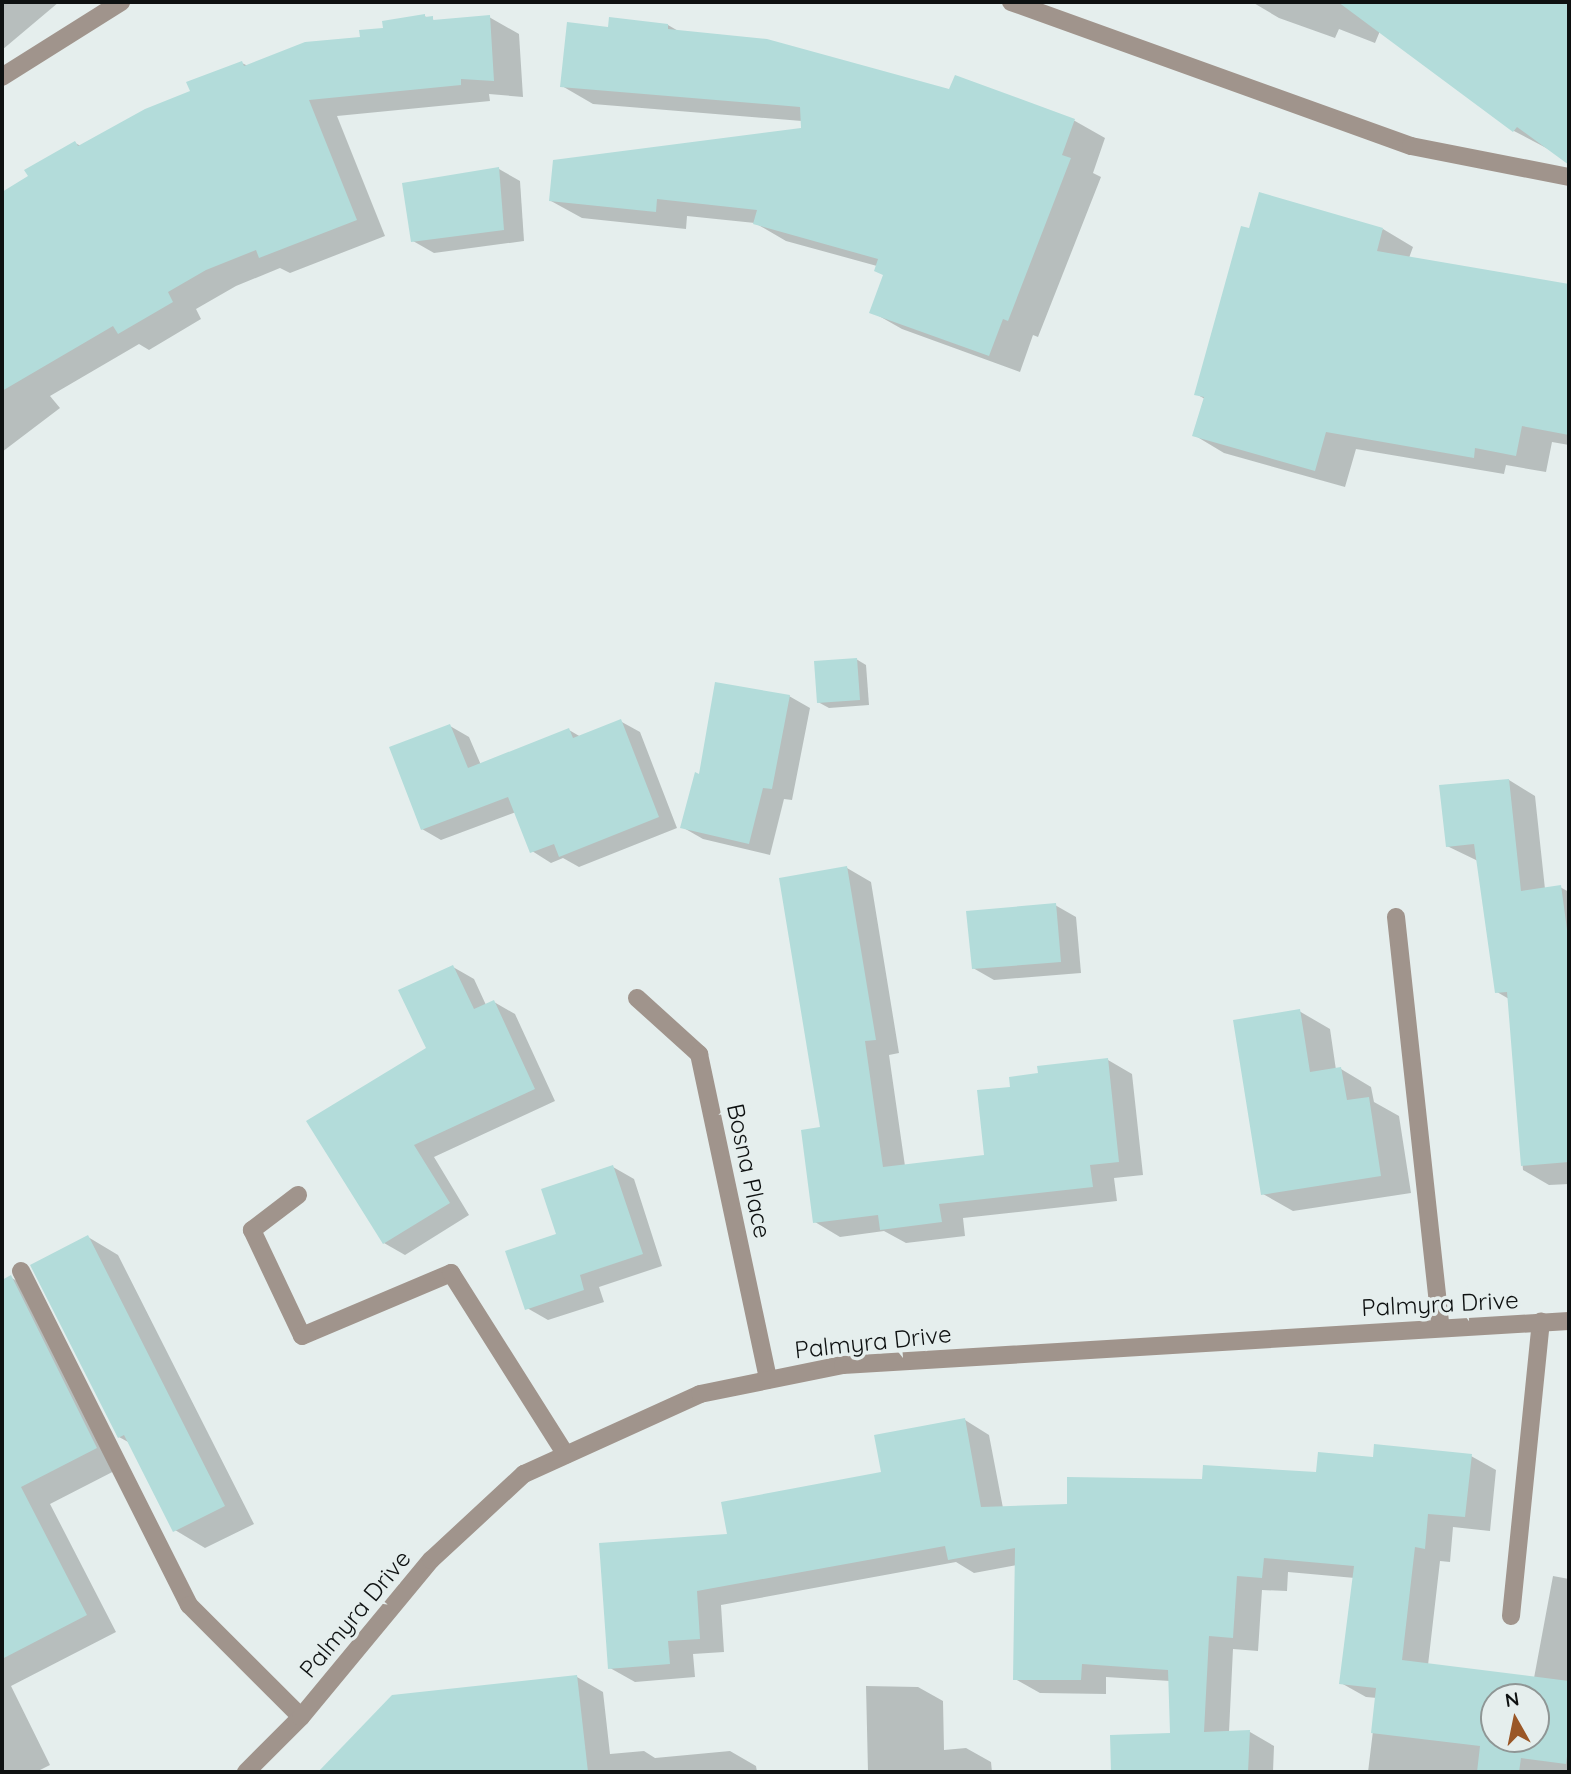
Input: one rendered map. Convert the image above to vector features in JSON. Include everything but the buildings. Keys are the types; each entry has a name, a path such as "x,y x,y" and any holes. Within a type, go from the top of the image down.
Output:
{"street":[{"path":"2,78 121,2"},
{"path":"1011,2 1410,146 1569,177"},
{"path":"1396,917 1441,1328"},
{"name":"Bosna Place","path":"637,998 699,1054 768,1380"},
{"path":"299,1195 252,1230 302,1336 451,1273 566,1455"},
{"path":"21,1271 189,1605 301,1717"},
{"name":"Palmyra Drive","path":"246,1772 301,1717 431,1560 524,1474 700,1394 843,1365 1569,1321"},
{"path":"1511,1616 1541,1322"}]}
